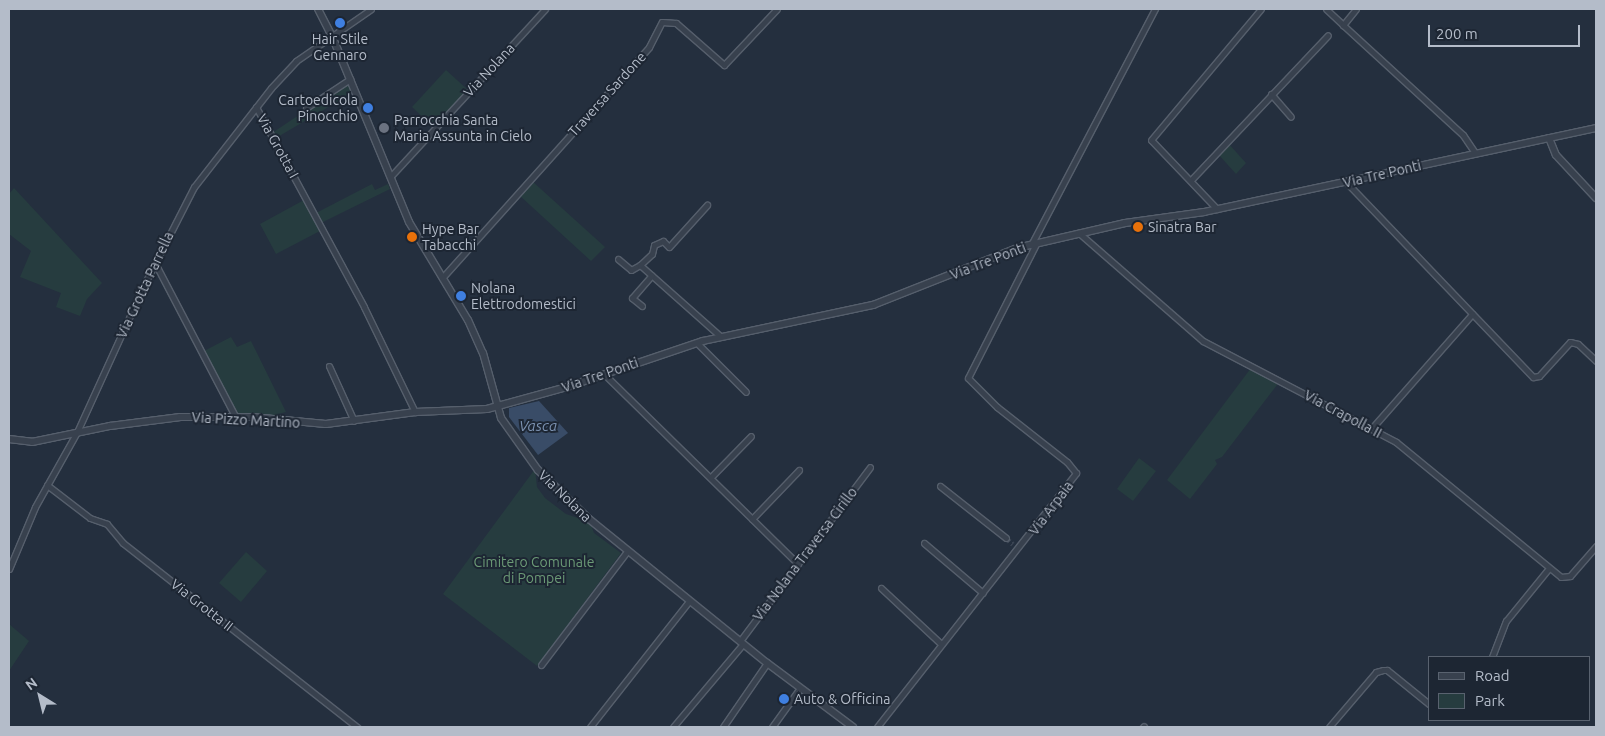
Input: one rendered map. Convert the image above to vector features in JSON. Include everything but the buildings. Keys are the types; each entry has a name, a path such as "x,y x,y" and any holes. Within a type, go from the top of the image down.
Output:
{"street":[{"name":"Via Nolana","path":"318,9 332,36 409,222 468,320 482,352 495,404 501,418 538,470 589,519 689,601 767,663 853,727"},
{"name":"Via Grotta Parrella","path":"9,570 47,484 77,432 155,263 194,187 256,107 296,61 371,9"},
{"name":"Via Nolana","path":"391,176 546,9"},
{"name":"Traversa Sardone","path":"442,278 649,47 662,22 676,23 724,65 777,9"},
{"path":"1033,244 1155,9"},
{"path":"1217,209 1191,180 1152,143 1152,136 1261,9"},
{"path":"1326,9 1463,135 1475,153"},
{"path":"1343,25 1356,9"},
{"path":"1191,180 1328,35"},
{"path":"306,108 350,79"},
{"path":"1272,94 1291,117"},
{"name":"Via Grotta I","path":"256,107 364,307 415,412"},
{"name":"Via Tre Ponti","path":"495,404 570,386 697,343 873,305 1033,244 1079,233 1217,209 1596,128"},
{"path":"1548,138 1556,154 1596,198"},
{"path":"1347,182 1533,377 1539,376 1570,342 1578,344 1596,361"},
{"path":"618,259 631,270 640,265 652,254 654,245 663,241 669,247 707,205"},
{"name":"Via Crapolla II","path":"1079,233 1203,341 1372,428 1404,448 1549,568 1566,578 1596,546"},
{"name":"Via Arpaia","path":"877,727 1020,549 1076,473 1067,462 973,386 967,374 1033,244"},
{"path":"155,263 236,416"},
{"path":"640,265 721,337"},
{"path":"642,306 632,298 652,275"},
{"path":"1372,428 1472,314"},
{"path":"697,343 746,392"},
{"path":"329,366 354,421"},
{"path":"604,374 798,564"},
{"name":"Via Pizzo Martino","path":"9,439 32,442 77,432 180,416 236,416 326,424 415,412 470,410 495,404"},
{"path":"711,478 751,436"},
{"name":"Via Nolana Traversa Cirillo","path":"673,727 741,643 870,467"},
{"path":"752,519 799,470"},
{"name":"Via Grotta II","path":"47,484 90,518 107,524 123,542 357,727"},
{"path":"940,486 1006,538"},
{"path":"924,543 983,593"},
{"path":"1013,544 1020,549"},
{"path":"541,665 628,550"},
{"path":"1492,656 1506,621 1549,568"},
{"path":"881,588 942,644"},
{"path":"590,727 689,601"},
{"path":"723,727 767,663"},
{"path":"1329,727 1376,672 1383,670 1387,670 1428,703"},
{"path":"772,727 800,688"}],"green space":[{"path":"446,70 468,90 433,127 412,107"},
{"path":"347,83 351,92 342,99 276,138 272,133"},
{"path":"1228,143 1246,163 1236,174 1218,154"},
{"path":"532,181 605,247 591,261 519,195"},
{"path":"372,184 375,190 388,184 390,189 321,223 316,213"},
{"path":"14,188 102,283 87,299 80,316 56,307 61,293 20,277 31,251 9,234 9,194"},
{"path":"304,200 320,231 276,254 260,224"},
{"path":"231,337 237,347 251,341 286,412 278,414 280,418 237,414 204,351"},
{"path":"1251,368 1277,382 1277,385 1222,457 1215,460 1217,464 1190,499 1167,480"},
{"path":"1139,458 1156,471 1133,501 1117,489"},
{"name":"Cimitero Comunale di Pompei","path":"535,469 537,487 545,498 566,514 590,522 594,533 621,553 537,666 443,594"},
{"path":"246,552 267,571 241,602 219,583"},
{"path":"9,624 29,641 9,671"}],"water":[{"name":"Vasca","path":"539,401 568,433 538,455 509,417 509,408"}],"tunnel":[{"path":"1006,538 1013,544"}],"place":[{"name":"Hair Stile Gennaro","path":"340,23"},
{"name":"Cartoedicola Pinocchio","path":"368,108"},
{"name":"Parrocchia Santa Maria Assunta in Cielo","path":"384,128"},
{"name":"Sinatra Bar","path":"1138,227"},
{"name":"Hype Bar Tabacchi","path":"412,237"},
{"name":"Nolana Elettrodomestici","path":"461,296"},
{"name":"Auto & Officina","path":"784,699"}]}
